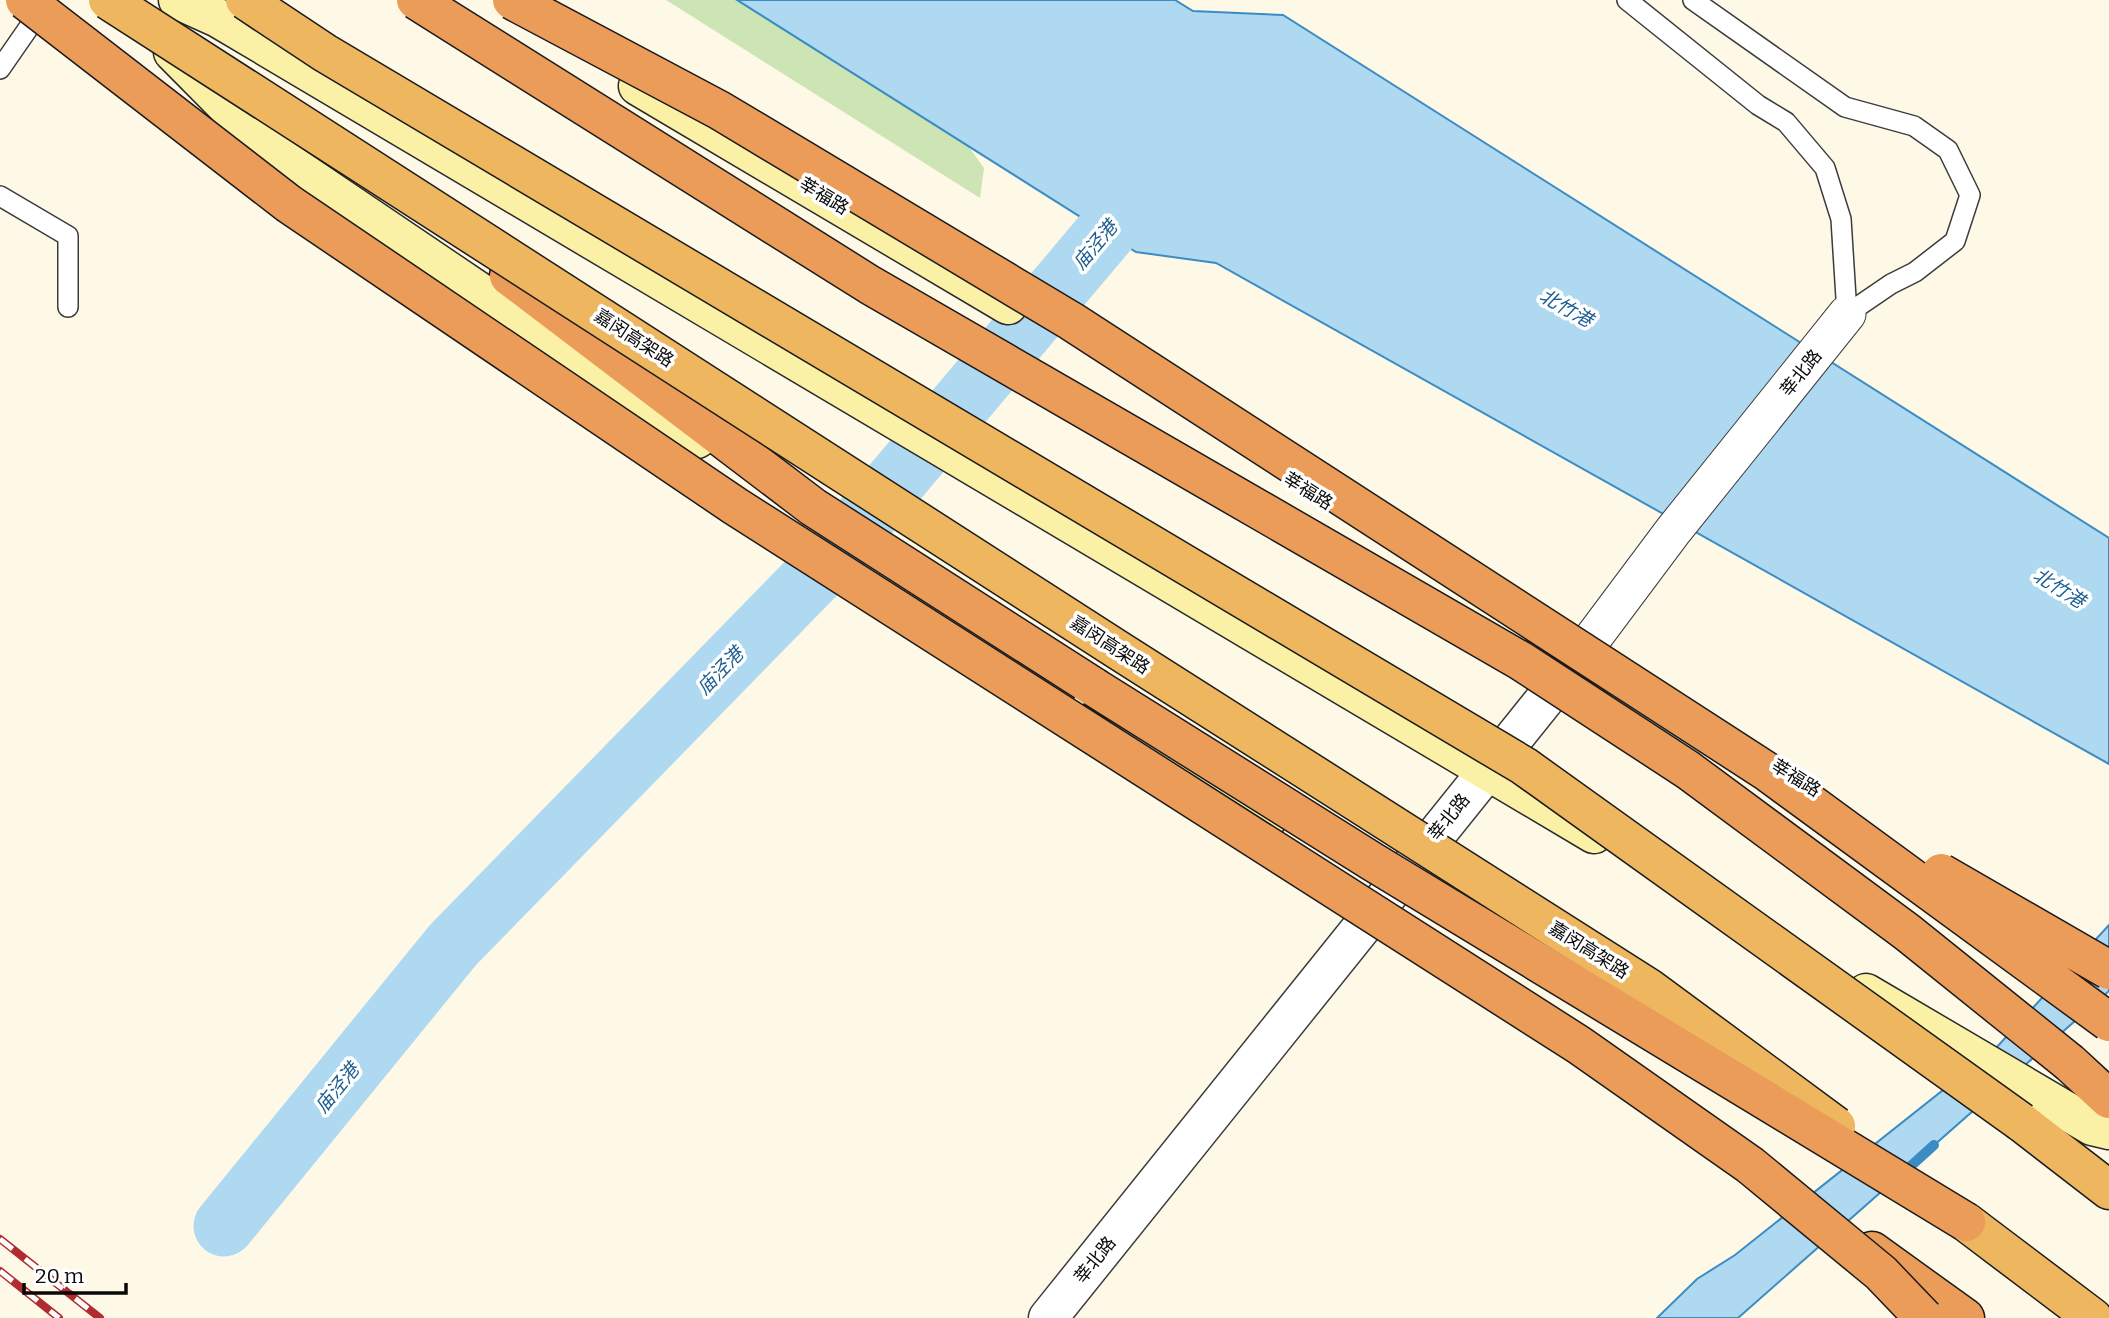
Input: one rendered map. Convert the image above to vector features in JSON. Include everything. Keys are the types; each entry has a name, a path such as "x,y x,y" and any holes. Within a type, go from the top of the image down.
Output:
{"highway":[{"path":"25,0 289,204 712,490 1579,1045 1965,1318"},
{"name":"嘉闵高架路","path":"108,0 1130,658 1649,988 2093,1318"},
{"path":"245,0 325,53 1524,766 2009,1114 2109,1190"},
{"path":"416,0 870,285 1544,676 1688,770 1907,932 2070,1063 2109,1099"},
{"path":"512,0 719,110 1071,321 1766,771 2109,970"},
{"path":"150,2 813,507 1373,862 1966,1222"},
{"path":"1766,771 2109,1022"},
{"path":"1750,1165 1881,1273 1924,1318"}],"main road":[{"name":"莘福路","path":"493,0 1141,384 1214,433 1578,658 1678,707 1807,783 1918,860 2109,1001"},
{"path":"150,2 218,18 1487,771 2092,1126 2109,1130"},
{"path":"150,2 271,151 1309,853 1343,880 1360,929"}],"street":[{"name":"莘北路","path":"1048,1318 1578,658 1698,500 1845,317"}],"lane":[{"path":"0,69 47,0"},
{"path":"1627,0 1758,105 1786,122 1825,168 1841,219 1845,317"},
{"path":"1693,0 1845,107 1914,126 1948,150 1970,195 1955,242 1915,272 1891,284 1845,317"},
{"path":"0,197 68,236 68,307"}],"green space":[{"path":"666,0 758,0 955,128 984,168 980,198"}],"water":[{"name":"北竹港","path":"737,0 1175,0 1193,11 1283,15 2109,538 2109,764 1216,263 1136,252"},
{"path":"2109,925 2109,991 1738,1318 1657,1318 1697,1279 1735,1255 1996,1048"}],"waterway":[{"name":"庙泾港","path":"224,1226 453,945 831,558 1122,213 1162,172"},
{"path":"1902,1174 1934,1145"}],"railway":[{"path":"0,1239 100,1318"},
{"path":"0,1271 59,1318"}]}
